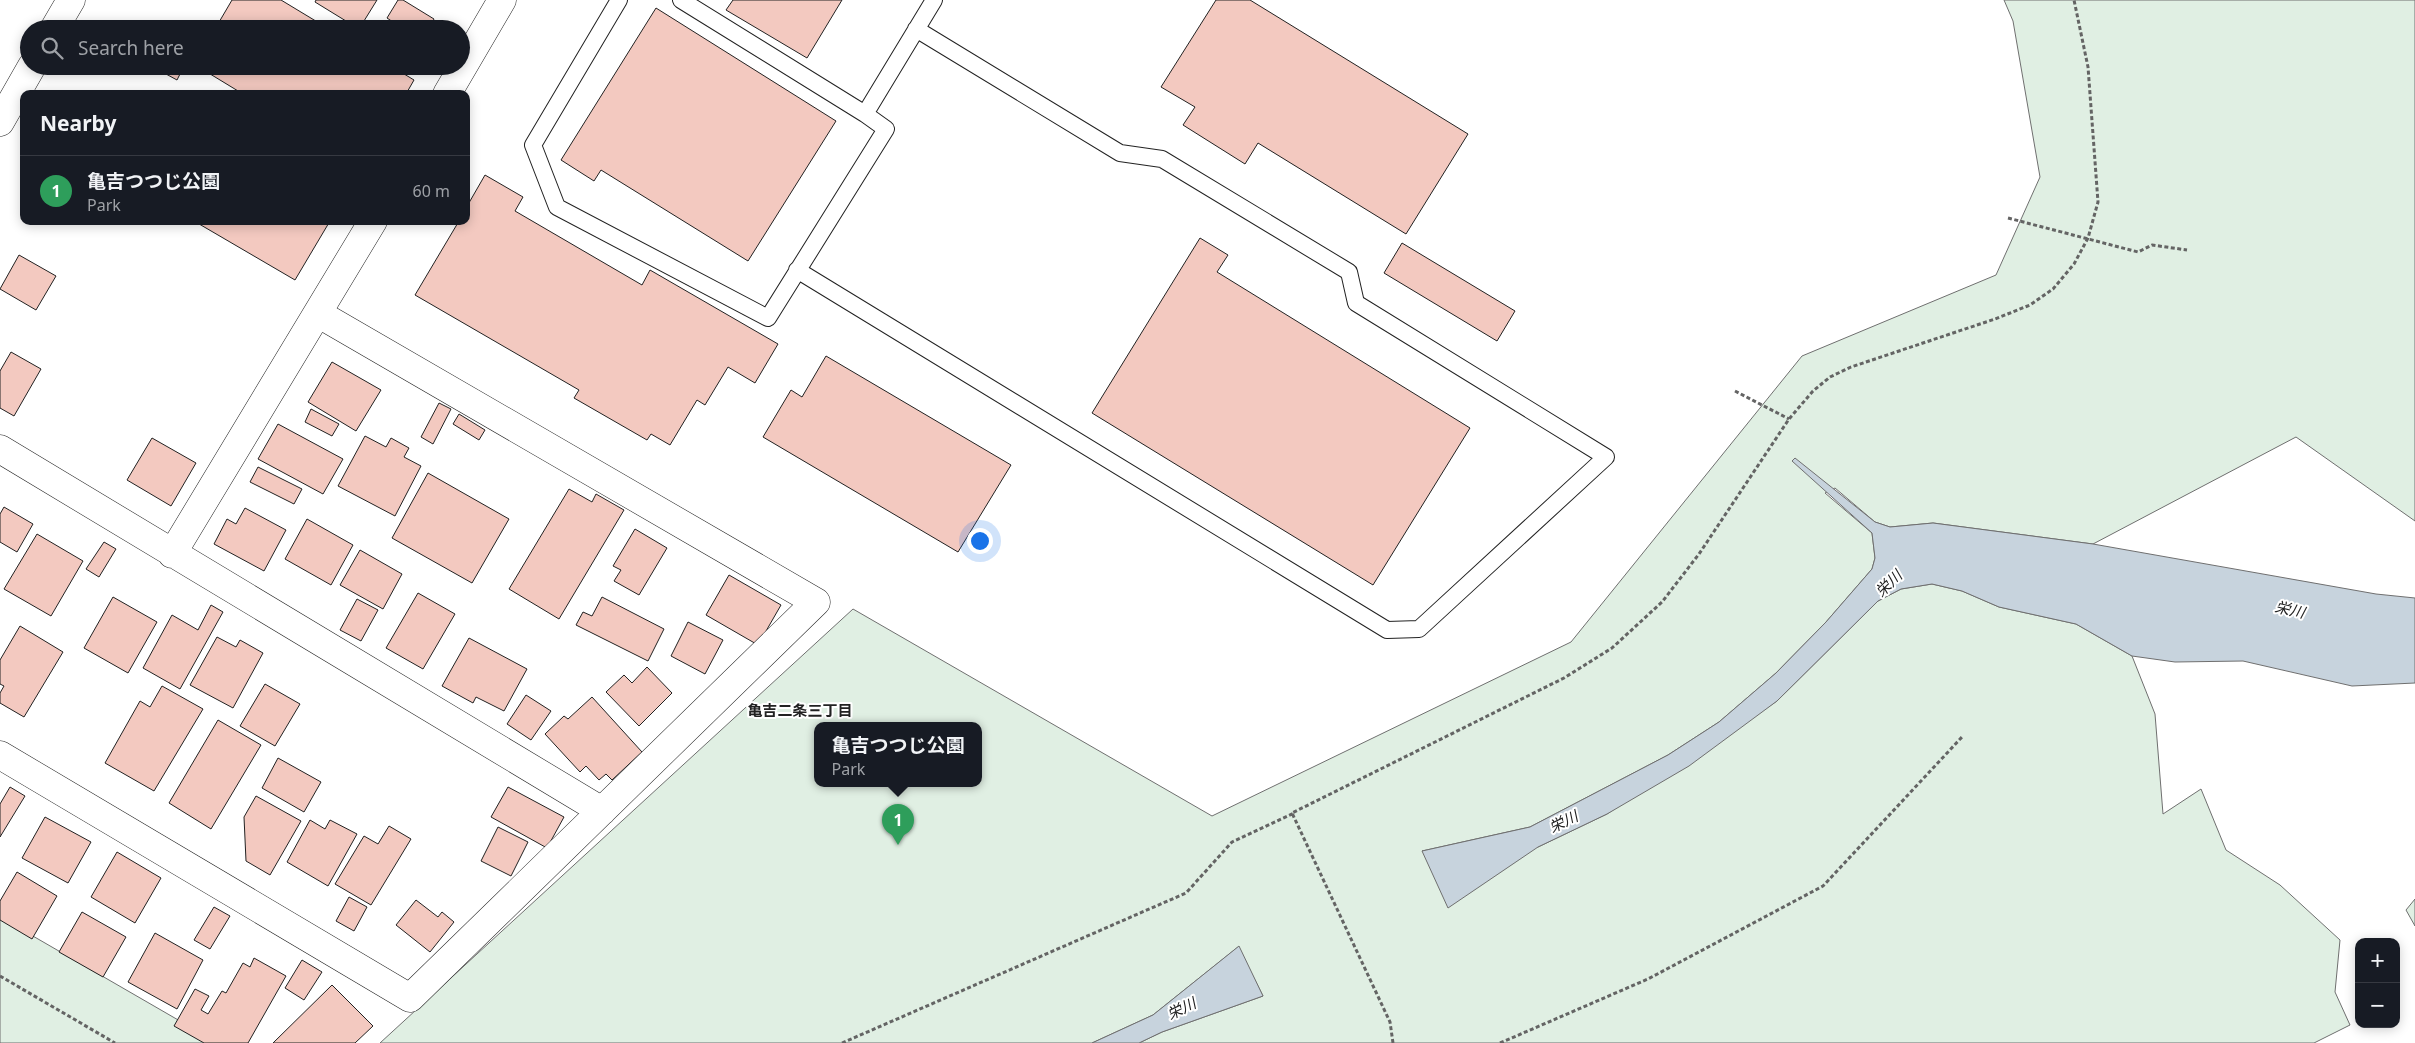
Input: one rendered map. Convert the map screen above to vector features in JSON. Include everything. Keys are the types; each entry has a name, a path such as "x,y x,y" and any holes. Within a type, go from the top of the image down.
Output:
{"street":[{"path":"59,20 71,0"},
{"path":"470,55 502,0"},
{"path":"0,122 27,75"},
{"path":"449,90 458,75"},
{"path":"172,554 319,314 371,225"},
{"path":"0,755 410,998 816,602 319,314"},
{"path":"0,449 602,812"}],"lane":[{"path":"619,0 534,145 556,207 768,318 886,129 865,114 681,0"},
{"path":"865,114 934,0"},
{"path":"798,270 1387,630 1419,629 1606,457 1356,303 1349,272 1162,159 1120,153 916,30"}],"path":[{"path":"842,1043 1186,893 1232,842 1564,678 1612,648 1662,602 1699,554 1789,419 1813,391 1830,377 1851,367 1995,320 2030,305 2053,288 2074,264 2088,238 2098,202 2088,67 2074,0"},
{"path":"2008,218 2138,252 2152,245 2187,250"},
{"path":"1735,391 1789,419"},
{"path":"1500,1043 1648,979 1823,886 1962,738"},
{"path":"1294,812 1292,814 1390,1022 1393,1043"},
{"path":"0,976 115,1043"}],"green space":[{"path":"2004,0 2415,0 2415,521 2296,437 2093,544 1933,523 1890,527 1875,522 1835,488 1825,493 1872,533 1875,558 1872,569 1826,622 1776,673 1719,722 1668,755 1530,827 1422,851 1538,847 1607,814 1777,701 1878,601 1901,589 1932,584 1962,591 1999,607 2076,624 2132,656 2155,714 2163,814 2201,789 2226,850 2280,885 2340,940 2335,992 2350,1025 2314,1043 1139,1043 1162,1032 1263,996 1238,947 1153,1015 1092,1043 380,1043 853,609 1212,816 1571,642 1802,356 1996,275 2040,177 2013,21"},
{"path":"2415,899 2415,926 2406,910"},
{"path":"0,917 218,1043 0,1043"}],"water":[{"name":"栄川","path":"1795,458 1875,522 1890,527 1933,523 2093,544 2376,594 2415,598 2415,683 2352,686 2243,661 2175,662 2132,656 2076,624 1999,607 1962,591 1932,584 1901,589 1878,601 1777,701 1689,766 1607,814 1538,847 1448,908 1422,851 1530,827 1668,755 1719,722 1776,673 1826,622 1872,569 1875,558 1872,533 1792,461"},
{"name":"栄川","path":"1239,946 1263,996 1162,1032 1139,1043 1092,1043 1153,1015"}],"building":[{"path":"232,0 281,0 314,20 220,20"},
{"path":"316,0 377,0 365,20 344,20 315,2"},
{"path":"398,0 403,0 434,19 390,20 387,18"},
{"path":"733,0 842,0 807,58 726,10"},
{"path":"1216,0 1250,0 1468,134 1406,234 1258,143 1245,164 1183,125 1195,107 1161,87"},
{"path":"656,8 836,121 748,261 601,170 594,181 561,160"},
{"path":"168,75 180,75 177,80"},
{"path":"212,75 406,75 414,80 408,90 236,90"},
{"path":"485,175 523,197 515,211 642,285 650,270 778,344 755,383 728,367 705,405 697,400 670,445 651,434 647,440 574,398 579,390 415,295 457,225 470,225 470,201"},
{"path":"201,225 328,225 295,280"},
{"path":"1200,238 1228,255 1217,272 1470,428 1373,585 1092,413"},
{"path":"1402,243 1515,311 1497,341 1384,273"},
{"path":"19,255 56,276 36,310 0,289"},
{"path":"11,352 41,369 14,416 0,408 0,371"},
{"path":"826,356 1011,465 958,552 763,437 791,390 802,397"},
{"path":"332,362 381,390 356,431 308,402"},
{"path":"439,403 451,409 433,444 421,437"},
{"path":"311,409 339,424 332,436 305,422"},
{"path":"459,414 485,430 479,440 453,424"},
{"path":"278,424 343,459 323,494 258,459"},
{"path":"365,436 386,447 391,438 409,448 404,457 421,466 395,516 338,486"},
{"path":"152,438 196,463 171,506 127,480"},
{"path":"258,467 302,489 294,504 250,482"},
{"path":"428,473 509,519 472,583 392,538"},
{"path":"569,489 592,502 596,494 624,510 559,619 509,589"},
{"path":"4,507 33,524 17,552 0,542 0,514"},
{"path":"245,508 286,530 264,571 214,544 227,519 236,524"},
{"path":"307,519 353,545 331,585 285,559"},
{"path":"635,529 667,548 639,595 614,581 621,570 613,566"},
{"path":"37,534 83,561 51,616 4,589"},
{"path":"104,542 116,549 99,577 86,569"},
{"path":"360,550 402,574 383,609 340,585"},
{"path":"729,575 781,605 758,645 706,615"},
{"path":"418,593 455,614 423,669 386,648"},
{"path":"113,597 157,622 128,673 84,648"},
{"path":"602,597 664,629 648,661 576,625 583,612 592,616"},
{"path":"357,599 378,610 361,641 340,630"},
{"path":"211,605 223,612 180,689 143,668 172,615 198,630"},
{"path":"688,622 723,640 705,674 671,656"},
{"path":"20,626 63,652 24,717 0,703 0,693 4,686 0,684 0,660"},
{"path":"217,637 236,647 240,640 263,653 233,708 190,685"},
{"path":"469,638 527,669 504,711 476,697 473,703 442,686"},
{"path":"647,667 672,693 639,726 606,692 624,675 632,683"},
{"path":"265,684 300,704 275,746 240,726"},
{"path":"162,686 203,709 154,791 105,763 140,701 150,707"},
{"path":"526,695 551,711 531,740 507,724"},
{"path":"592,697 642,752 612,780 606,774 599,780 586,766 580,772 545,734 564,716 568,719"},
{"path":"218,720 261,745 211,829 169,803"},
{"path":"278,758 321,782 304,812 262,788"},
{"path":"10,787 25,796 0,837 0,804"},
{"path":"508,787 564,817 547,848 491,817"},
{"path":"256,796 301,821 270,875 246,861 244,817"},
{"path":"45,817 91,842 68,883 22,858"},
{"path":"310,820 325,829 330,820 357,834 328,886 287,862"},
{"path":"389,826 411,839 371,905 335,884 364,836 378,844"},
{"path":"498,827 528,842 511,876 481,861"},
{"path":"117,852 161,878 135,923 91,897"},
{"path":"17,872 57,896 32,939 0,920 0,901"},
{"path":"349,897 367,907 354,931 336,921"},
{"path":"416,900 438,917 442,912 454,922 430,952 396,925"},
{"path":"214,907 230,916 210,949 194,940"},
{"path":"82,912 126,937 103,977 59,952"},
{"path":"155,933 203,960 177,1009 128,982"},
{"path":"254,958 286,976 248,1043 204,1043 174,1026 195,989 209,996 201,1010 208,1014 222,991 226,993 243,963 250,967"},
{"path":"302,960 322,972 304,1000 285,988"},
{"path":"332,985 373,1026 355,1043 273,1043"}],"place":[{"name":"亀吉つつじ公園","path":"898,845"}],"district":[{"name":"亀吉二条三丁目","path":"800,710"}]}
